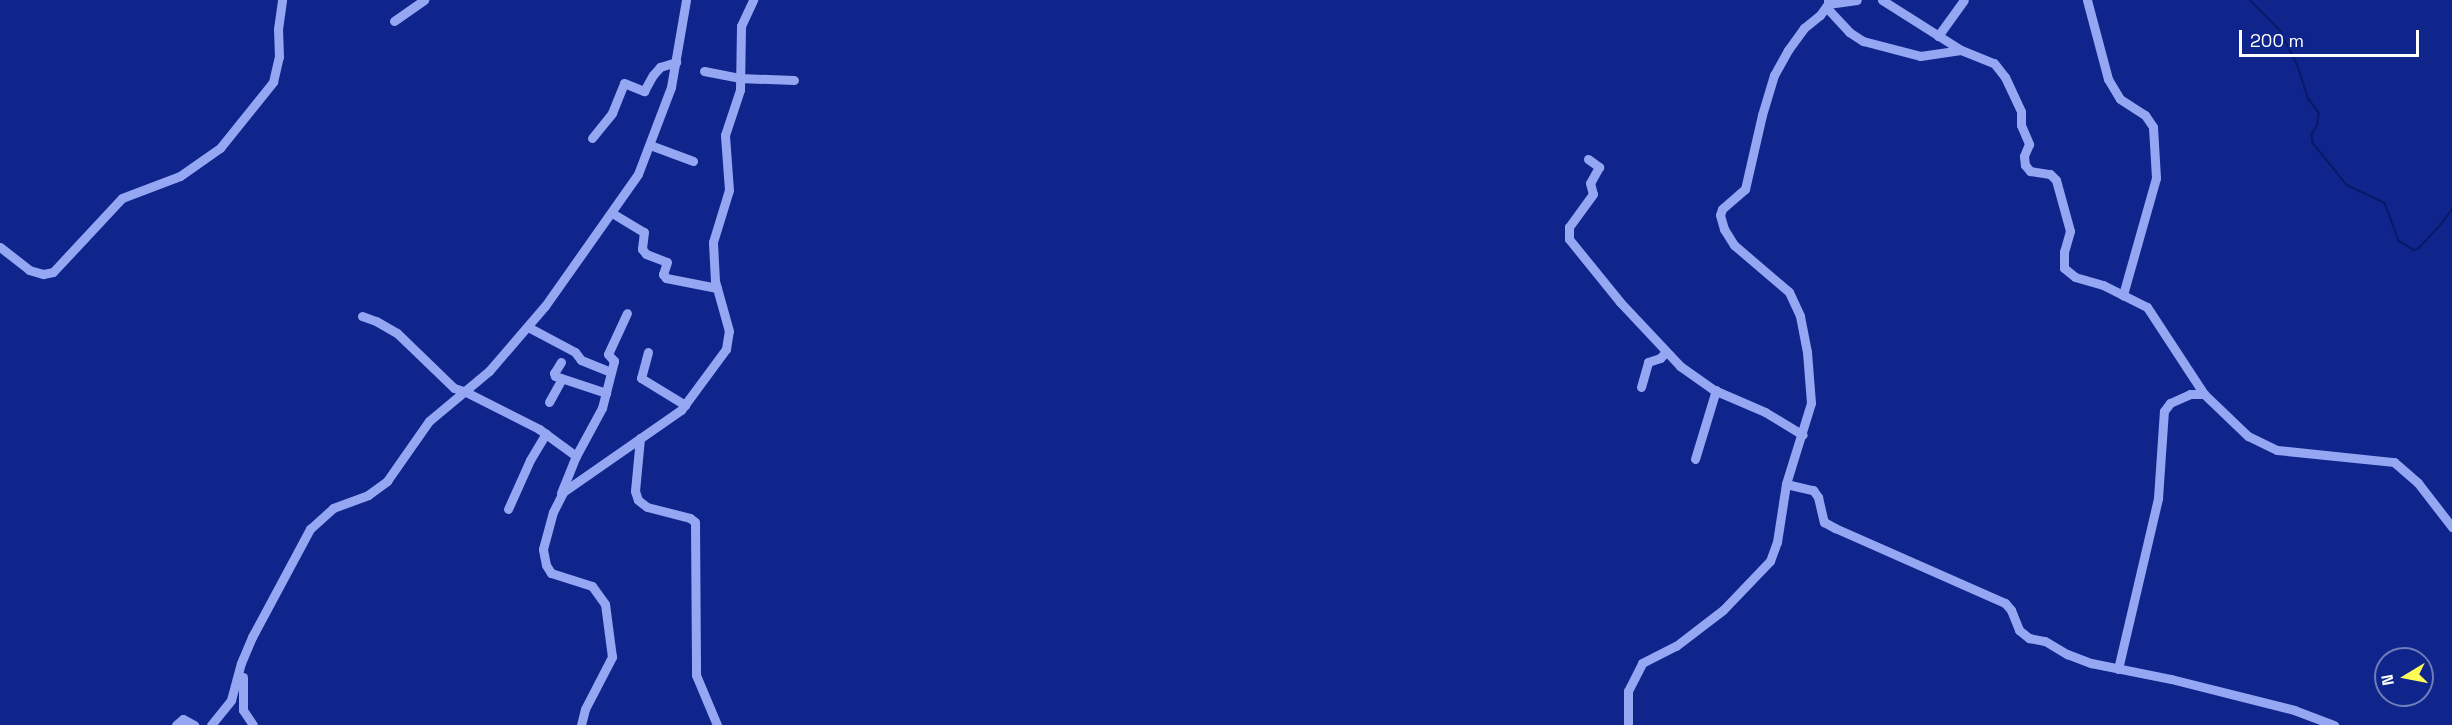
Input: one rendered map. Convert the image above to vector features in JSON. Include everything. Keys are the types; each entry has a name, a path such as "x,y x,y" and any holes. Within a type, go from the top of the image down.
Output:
{"street":[{"path":"0,247 29,270 43,274 53,272 122,198 180,176 220,148 239,121 268,91 277,72 282,0"},
{"path":"394,21 424,0"},
{"path":"211,725 234,693 241,663 283,575 310,530 333,508 368,495 387,481 429,421 489,371 528,327 638,174 671,87 686,0"},
{"path":"557,502 567,488 674,417 720,359 729,339 712,258 713,242 728,198 730,180 724,135 738,98 741,26 753,0"},
{"path":"1628,725 1628,691 1642,663 1676,646 1723,610 1770,561 1777,542 1786,484 1803,435 1812,399 1807,352 1796,305 1789,292 1734,245 1724,229 1720,215 1722,209 1745,189 1774,75 1804,28 1828,4 1857,0"},
{"path":"1882,0 1961,50 1990,60 2005,77 2021,112 2021,125 2029,142 2024,156 2025,165 2030,171 2050,174 2056,180 2070,227 2064,252 2064,268 2075,277 2103,285 2147,307 2204,394 2248,436 2277,450 2382,460 2402,466 2452,527"},
{"path":"1938,36 1964,0"},
{"path":"2087,0 2108,79 2120,99 2145,115 2153,127 2156,178 2123,295"},
{"path":"1828,4 1849,32 1863,41 1920,56 1961,50"},
{"path":"592,138 612,113 624,83 644,91 660,67 676,62"},
{"path":"704,71 739,78 794,80"},
{"path":"650,145 693,161"},
{"path":"1588,159 1599,167 1590,183 1593,194 1569,227 1569,239 1666,352 1688,373 1716,390 1766,412 1803,435"},
{"path":"612,213 644,232 642,249 646,255 667,262 663,274 666,278 717,288"},
{"path":"581,725 585,709 610,664 612,639 606,604 592,586 551,573 546,564 543,549 557,502 576,456 597,420 614,361 608,354 627,313"},
{"path":"362,316 396,332 454,388 546,434 576,456"},
{"path":"528,327 574,352 581,360 611,372"},
{"path":"648,352 640,373 641,378 685,405"},
{"path":"1641,387 1649,360 1660,358 1666,352"},
{"path":"561,362 554,373 561,380 606,393"},
{"path":"549,402 561,380"},
{"path":"570,394 574,384"},
{"path":"1695,459 1716,390"},
{"path":"2118,669 2158,498 2164,411 2170,403 2190,394 2204,394"},
{"path":"508,509 530,460 546,434"},
{"path":"640,438 635,491 638,500 647,507 690,518 695,522 696,675 717,725"},
{"path":"1786,484 1813,490 1818,497 1824,522 1835,528 2005,603 2011,610 2019,630 2026,636 2045,641 2067,654 2118,669 2172,679 2294,710 2334,725"},
{"path":"241,663 244,667 243,710 253,725"}],"waterway":[{"path":"2250,0 2280,30 2298,66 2309,99 2319,113 2318,125 2312,135 2313,143 2347,185 2385,203 2399,241 2414,250 2419,248 2452,209"}]}
